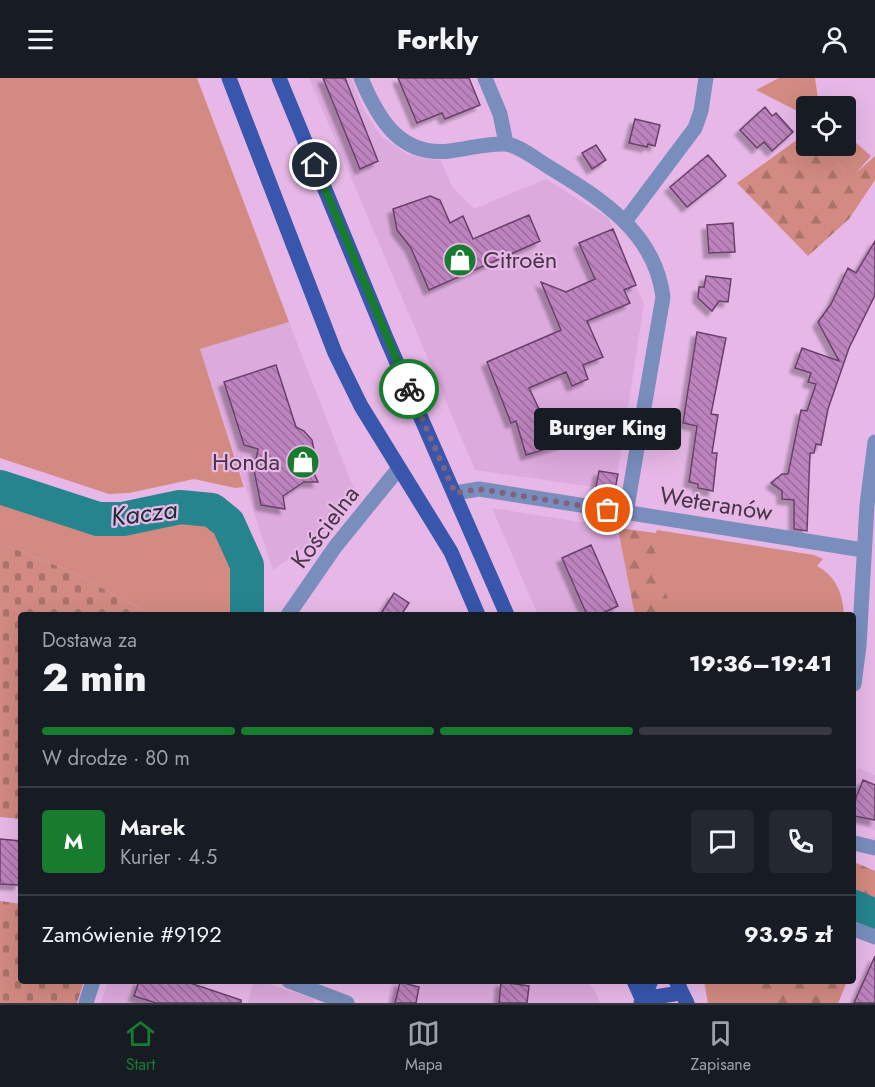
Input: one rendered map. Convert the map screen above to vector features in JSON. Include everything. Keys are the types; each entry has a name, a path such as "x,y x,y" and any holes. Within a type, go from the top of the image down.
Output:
{"main road":[{"path":"229,78 335,353 361,406 451,552 477,612"},
{"path":"279,78 387,340 506,612"},
{"path":"635,984 642,1002"},
{"path":"642,1002 650,984"},
{"path":"642,1002 674,994 679,984"},
{"path":"674,1003 680,984"},
{"path":"680,984 687,1003"}],"street":[{"path":"361,78 383,123 392,133 411,146 435,152 506,143 576,183 626,220 654,259 663,297 626,513"},
{"path":"485,78 500,114 506,143"},
{"path":"626,220 695,128 701,111 705,85"},
{"path":"856,669 863,550 875,442"},
{"name":"Kościelna","path":"290,612 335,548 399,468"},
{"name":"Weteranów","path":"455,493 479,489 863,550"},
{"path":"856,843 875,848"},
{"path":"856,929 875,937"},
{"path":"86,1003 92,984"},
{"path":"297,984 347,1003"}],"shaded area":[{"path":"309,78 351,78 364,110 381,136 407,154 441,161 453,188 474,209 546,179 608,218 644,304 615,490 475,470"},
{"path":"289,322 351,482 362,498 329,520 331,528 273,570 200,349"},
{"path":"492,508 618,528 634,612 537,612"},
{"path":"858,768 875,775 875,830 856,825 856,772"},
{"path":"107,984 207,984 202,1003 101,1003"},
{"path":"252,984 269,984 314,999 313,1003 248,1003"},
{"path":"391,984 589,984 594,989 600,1003 387,1003"}],"green space":[{"path":"0,78 197,78 289,322 200,349 244,487 235,488 194,479 129,493 109,494 0,458"},
{"path":"779,78 815,78 818,96 796,96 796,110 756,90"},
{"path":"796,140 796,156 832,156 846,172 857,172 875,156 875,180 849,219 808,256 737,183"},
{"path":"856,143 871,156 857,172 846,172 832,156 856,156"},
{"path":"0,496 95,524 119,526 209,513 230,534 241,558 243,586 240,612 146,612 70,571 0,543"},
{"path":"618,528 656,533 657,530 814,555 823,559 817,566 834,580 842,600 844,612 634,612"},
{"path":"618,528 650,533 671,612 634,612"},
{"path":"0,543 70,571 146,612 18,612 18,819 0,817"},
{"path":"856,863 875,871 875,923 856,917"},
{"path":"0,901 18,904 18,984 83,984 77,1003 0,1003"},
{"path":"705,984 846,984 838,1003 708,1003"},
{"path":"759,984 846,984 838,1003 772,1003"}],"building":[{"path":"323,78 345,78 378,161 360,169"},
{"path":"398,78 469,78 480,105 445,119 442,113 417,123"},
{"path":"765,107 772,116 776,113 793,132 772,151 764,142 757,148 740,130"},
{"path":"635,119 660,125 655,146 648,144 647,147 629,143"},
{"path":"596,145 606,160 592,169 582,153"},
{"path":"708,155 726,176 687,207 670,187"},
{"path":"430,196 440,200 450,223 463,216 473,239 529,215 540,241 429,290 411,248 397,230 393,209"},
{"path":"733,223 735,252 709,253 707,225"},
{"path":"613,229 636,285 624,290 630,303 587,321 603,357 583,365 588,379 572,386 566,372 529,388 549,430 587,419 592,435 526,455 516,421 511,423 487,362 561,330 541,282 566,292 595,279 579,243"},
{"path":"875,241 875,295 849,348 828,409 821,445 816,444 814,453 810,453 807,531 794,529 794,500 782,499 782,491 771,483 782,474 788,474 801,410 807,411 816,384 808,382 811,373 795,368 802,348 839,361 818,322 831,304 848,268 856,273"},
{"path":"706,276 731,279 728,302 719,301 712,311 698,298 699,287 704,287"},
{"path":"697,332 726,338 711,414 718,415 712,453 717,453 713,491 698,488 698,484 689,482 697,426 683,423"},
{"path":"276,365 296,427 304,431 312,440 314,450 312,469 318,482 304,482 283,496 285,509 261,505 254,470 258,449 244,445 224,382"},
{"path":"599,471 618,474 615,490 596,487"},
{"path":"591,545 618,606 605,612 586,612 562,558"},
{"path":"394,593 409,603 403,612 382,612"},
{"path":"863,780 875,785 875,820 856,816 856,798"},
{"path":"0,839 18,841 18,885 0,884"},
{"path":"875,956 875,1003 854,1003"},
{"path":"138,984 193,984 241,1000 241,1003 156,1003 134,996"},
{"path":"400,984 419,987 416,1003 395,1003"},
{"path":"501,984 529,986 527,1003 499,1003"}],"waterway":[{"name":"Kacza","path":"0,487 98,519 123,519 180,507 212,510 228,523 247,565 247,612"},
{"name":"Kacza","path":"856,908 875,916"}],"way so far":[{"path":"409,389 455,493 468,489 479,489 608,510"}],"place":[{"name":"Citroën","path":"460,260"},
{"name":"Honda","path":"303,462"},
{"name":"Burger King","path":"608,510"}],"route":[{"path":"315,165 409,389"}]}
